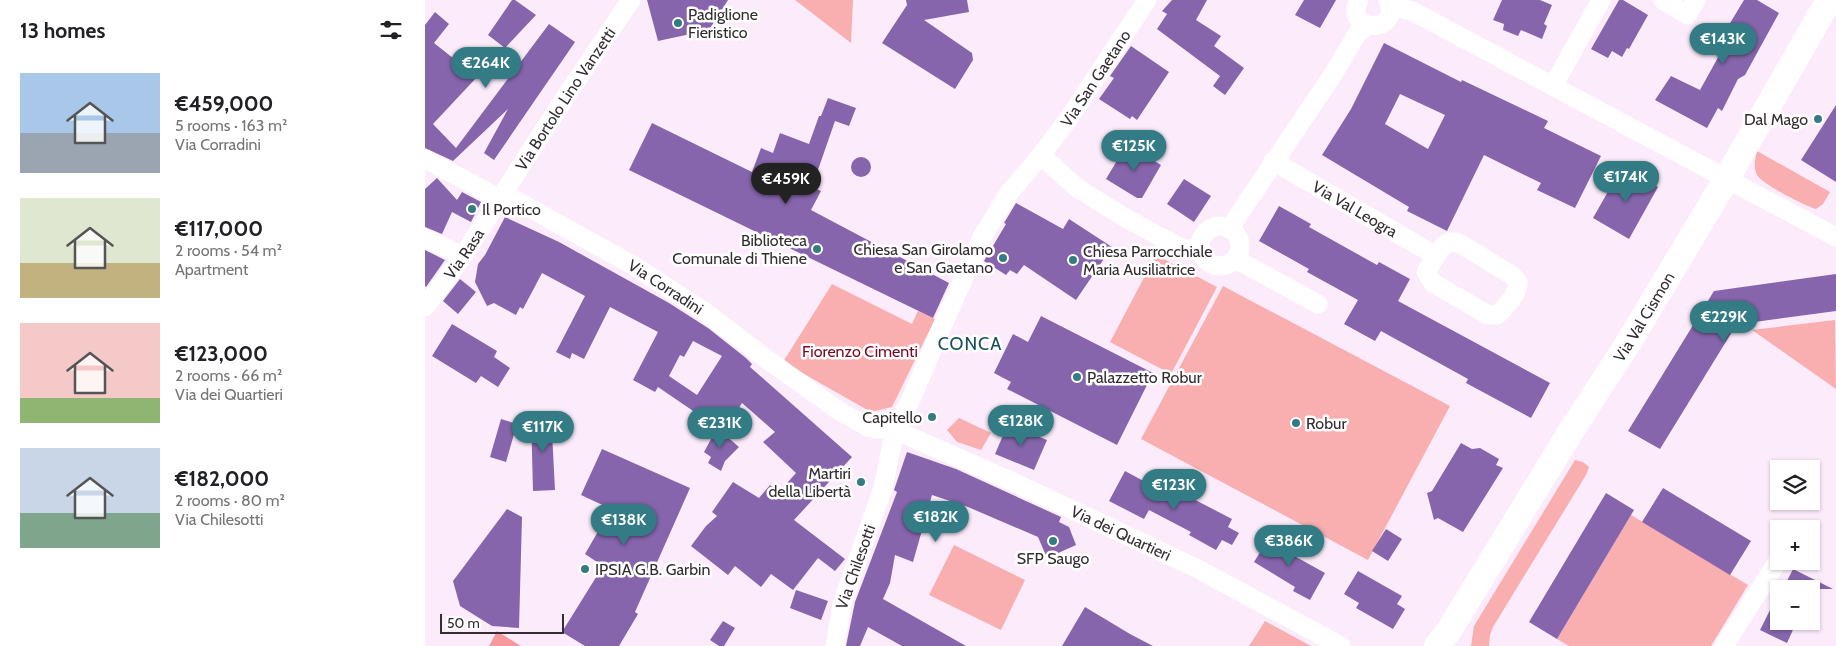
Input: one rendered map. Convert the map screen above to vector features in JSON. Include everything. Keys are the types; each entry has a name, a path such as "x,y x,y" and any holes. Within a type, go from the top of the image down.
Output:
{"main road":[{"name":"Via Val Cismon","path":"1450,636 1571,431 1610,372 1727,178 1829,0"}],"street":[{"name":"Via Bortolo Lino Vanzetti","path":"500,199 631,0"},
{"name":"Via San Gaetano","path":"895,430 912,398 981,239 1009,193 1067,121 1147,0"},
{"path":"1359,0 1356,8 1357,14 1359,19 1368,25 1374,26 1385,22 1389,17 1389,2 1413,11 1836,237"},
{"path":"1553,86 1601,0"},
{"path":"1663,0 1687,15 1696,0"},
{"path":"1229,229 1332,76 1357,34 1368,25"},
{"path":"1041,155 1077,188 1129,220 1183,249 1200,249"},
{"name":"Via Corradini","path":"425,159 500,199 517,201 636,267 705,312 765,358 841,412 870,428 895,430"},
{"name":"Via Val Leogra","path":"1273,161 1435,256"},
{"name":"Via Rasa","path":"425,307 463,256 500,199"},
{"path":"1217,227 1229,229 1237,237 1239,243 1235,259 1226,265 1215,266 1205,260 1200,249 1202,237 1206,232 1217,227"},
{"path":"425,238 463,256"},
{"path":"1453,241 1459,243 1513,276 1518,282 1518,286 1509,303 1497,315 1488,315 1433,283 1426,272 1435,256 1444,244 1453,241"},
{"path":"1235,259 1318,304"},
{"name":"Via Chilesotti","path":"835,646 842,604 883,488 895,430"},
{"name":"Via dei Quartieri","path":"895,430 1022,486 1195,568 1341,646"},
{"path":"1724,646 1772,570"}],"green space":[{"path":"795,0 853,0 851,43"},
{"path":"1757,151 1830,192 1823,204 1816,209 1767,184 1757,175 1755,169"},
{"path":"1156,255 1217,287 1171,374 1110,342"},
{"name":"Fiorenzo Cimenti","path":"832,284 912,324 918,311 935,319 892,407 871,412 783,362"},
{"name":"Robur","path":"1223,286 1450,406 1368,560 1141,439"},
{"path":"1835,320 1836,389 1752,330"},
{"path":"959,418 991,433 981,450 957,442 947,430"},
{"path":"1575,460 1583,462 1589,467 1586,475 1493,627 1489,646 1471,646 1474,626"},
{"path":"1631,515 1748,585 1711,646 1569,646 1557,639"},
{"path":"954,545 1025,580 1001,630 929,595"},
{"path":"1265,621 1311,646 1249,646"}],"shaded area":[{"path":"497,631 521,646 489,646"}],"building":[{"path":"512,0 515,0 536,15 505,48 488,35"},
{"name":"Padiglione Fieristico","path":"647,0 728,0 709,30 658,41"},
{"path":"906,0 967,0 969,12 924,20 972,53 973,60 955,89 882,43 907,5"},
{"path":"1172,0 1207,0 1196,20 1221,36 1214,46 1244,68 1225,95 1213,86 1220,76 1157,29 1167,14 1162,11"},
{"path":"1304,0 1336,0 1320,28 1295,15"},
{"path":"1502,0 1540,0 1552,5 1544,24 1547,26 1542,39 1521,30 1518,36 1503,30 1504,24 1493,20"},
{"path":"1619,0 1623,0 1648,15 1629,49 1627,48 1622,57 1612,51 1608,58 1591,49"},
{"path":"1744,0 1757,0 1779,13 1745,75 1738,79 1722,111 1718,108 1707,128 1655,100 1671,76 1700,90 1721,52 1715,48"},
{"path":"435,12 449,24 434,43 477,77 433,124 456,148 549,24 575,42 494,160 484,153 508,109 453,161 425,148 425,25"},
{"path":"1384,43 1461,82 1462,80 1548,121 1544,128 1601,156 1575,208 1537,190 1541,183 1484,155 1447,231 1407,211 1409,207 1322,155 1351,109","holes":["1400,94 1445,115 1428,149 1385,124"]},
{"path":"1131,46 1169,72 1137,120 1132,116 1130,119 1099,99 1114,78 1110,76"},
{"path":"828,98 856,108 849,126 835,121 812,187 821,191 811,210 949,283 933,318 629,170 652,123 752,172 761,148 773,153 780,133 809,144"},
{"path":"1836,105 1836,182 1801,160"},
{"path":"1127,144 1161,165 1142,198 1137,198 1106,179"},
{"path":"861,157 868,160 871,167 868,174 861,177 854,174 851,167 854,160"},
{"path":"1622,167 1658,187 1629,239 1593,218"},
{"path":"437,178 457,200 462,192 481,202 471,222 452,212 442,234 425,227 425,189"},
{"path":"1184,179 1211,196 1194,222 1167,204"},
{"path":"1016,203 1063,229 1069,219 1112,247 1076,300 1024,265 1017,274 1010,270 1006,275 984,261"},
{"path":"1279,206 1311,224 1309,227 1377,265 1379,262 1410,279 1398,301 1550,383 1531,418 1466,383 1468,379 1381,331 1375,341 1344,324 1358,300 1307,272 1309,269 1259,241"},
{"path":"505,217 559,242 669,303 708,328 746,358 752,364 750,367 852,457 794,520 845,559 835,571 818,558 793,590 771,574 761,587 735,566 728,575 691,546 706,526 717,516 712,512 733,482 759,498 770,485 779,492 796,473 763,442 775,432 742,403 724,432 658,387 655,392 633,380 658,332 610,307 584,359 572,353 570,359 556,352 585,296 542,273 523,309 520,307 516,315 494,303 487,306 475,282 478,264 485,255","holes":["693,341 722,356 697,395 669,376 680,355 684,357"]},
{"path":"425,250 445,260 426,287 425,286"},
{"path":"1836,274 1836,311 1740,324 1735,327 1660,449 1628,431 1714,291"},
{"path":"460,279 476,292 458,314 443,301"},
{"name":"Palazzetto Robur","path":"1041,316 1153,373 1117,445 1007,389 1011,382 994,373 1013,334 1028,342"},
{"path":"452,324 497,351 494,357 510,368 498,387 481,376 476,383 432,356"},
{"path":"551,413 555,490 533,491 531,415"},
{"path":"501,419 517,424 506,462 490,457"},
{"path":"1008,424 1047,440 1034,470 995,454"},
{"path":"717,428 739,447 725,461 721,471 708,463 711,457 704,452"},
{"path":"1461,443 1472,449 1480,448 1499,459 1496,465 1503,468 1463,532 1438,518 1434,520 1427,493 1432,491"},
{"path":"602,449 690,488 635,612 638,614 619,646 585,646 562,632 603,566 585,554 611,509 581,495"},
{"path":"907,452 956,469 1061,517 1059,522 1069,527 1076,545 1047,558 1038,537 968,507 932,495 913,562 895,555 890,583 883,599 966,646 902,646 868,627 860,646 846,646 855,602 897,492 894,490"},
{"path":"1125,471 1175,498 1178,491 1232,519 1228,527 1239,533 1232,545 1222,540 1216,550 1189,535 1191,532 1149,510 1144,519 1109,501"},
{"path":"1663,488 1751,541 1730,575 1642,522"},
{"path":"1606,493 1634,510 1557,639 1529,622"},
{"path":"507,509 522,517 519,628 492,626 460,606 453,581"},
{"path":"1386,529 1402,539 1388,561 1372,551"},
{"path":"1272,533 1294,546 1289,553 1325,573 1310,600 1293,591 1295,587 1254,562"},
{"path":"1792,570 1795,570 1815,580 1788,580"},
{"path":"1358,571 1402,596 1397,604 1405,609 1393,629 1356,608 1359,603 1344,594"},
{"path":"1820,582 1833,589 1820,589"},
{"path":"796,590 828,601 821,620 790,608"},
{"path":"1085,607 1130,634 1153,646 1062,646"},
{"path":"1770,610 1770,630 1793,630 1787,643 1760,630"},
{"path":"723,621 735,628 724,646 719,646 710,640"}],"place":[{"name":"Padiglione Fieristico","path":"678,23"},
{"name":"Dal Mago","path":"1818,119"},
{"name":"Il Portico","path":"472,209"},
{"name":"Biblioteca Comunale di Thiene","path":"817,249"},
{"name":"Chiesa San Girolamo e San Gaetano","path":"1003,258"},
{"name":"Chiesa Parrocchiale Maria Ausiliatrice","path":"1073,260"},
{"name":"Palazzetto Robur","path":"1077,377"},
{"name":"Capitello","path":"932,417"},
{"name":"Robur","path":"1296,423"},
{"name":"Martiri della Libertà","path":"861,482"},
{"name":"SFP Saugo","path":"1053,541"},
{"name":"IPSIA G.B. Garbin","path":"585,569"}],"district":[{"name":"CONCA","path":"970,344"}]}
